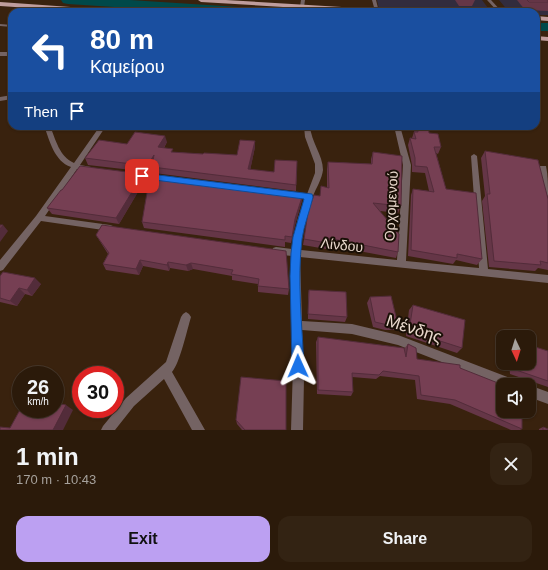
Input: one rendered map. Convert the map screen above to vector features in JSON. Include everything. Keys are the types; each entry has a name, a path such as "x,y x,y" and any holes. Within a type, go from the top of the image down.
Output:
{"main road":[{"path":"201,0 321,8"},
{"path":"3,4 58,8"}],"street":[{"path":"302,7 303,0"},
{"path":"489,0 496,8"},
{"path":"0,8 3,4"},
{"path":"49,130 62,160 75,167 97,170"},
{"path":"0,267 39,218 100,130"},
{"path":"298,430 295,276 296,253 305,196 319,176 319,168 307,135 307,130"},
{"name":"Ορχομενού","path":"398,130 406,165 400,264"},
{"path":"474,156 484,272"},
{"path":"543,168 548,193"},
{"path":"128,174 167,179"},
{"path":"39,218 115,229"},
{"name":"Λίνδου","path":"268,250 548,279"},
{"path":"107,430 130,402 165,371 174,359 186,317"},
{"name":"Μένδης","path":"297,325 352,329 398,340 497,378"},
{"path":"165,371 199,430"},
{"path":"536,394 548,398"}],"shaded area":[{"path":"377,0 482,0 488,8 379,8"},
{"path":"499,0 548,0 548,15 540,15 540,8 506,8"}],"building":[{"path":"527,0 548,0 548,2 529,2"},
{"path":"418,130 429,130 429,133 438,134 441,147 434,147 446,189 476,193 482,259 457,254 457,258 411,250 413,189 434,192 427,167 415,166 415,158 410,138 416,139 414,132 418,132"},
{"path":"135,132 165,136 158,147 173,149 171,152 237,155 240,140 255,141 248,169 274,172 275,160 297,161 296,185 152,167 154,155 147,166 85,158 99,140 127,144"},
{"path":"485,151 538,160 548,199 548,263 540,261 541,265 494,261 487,194 490,194"},
{"path":"373,152 402,156 401,206 373,203 399,234 398,252 328,238 327,243 304,239 308,212 314,195 320,196 321,186 329,188 328,162 372,164"},
{"path":"80,166 143,174 116,218 47,208"},
{"path":"150,175 303,194 295,219 292,237 285,236 285,240 142,222"},
{"path":"102,225 286,251 289,289 258,286 259,279 231,274 233,270 191,263 186,265 168,262 167,265 140,260 136,269 103,264 109,253 96,235"},
{"path":"3,272 35,278 27,290 19,288 10,301 0,298 0,276"},
{"path":"309,290 346,292 347,317 308,314"},
{"path":"391,296 398,325 388,325 375,322 370,297"},
{"path":"413,305 465,320 462,348 409,331"},
{"path":"318,337 404,348 406,357 408,344 416,348 417,359 460,365 460,368 496,382 496,418 455,400 421,395 419,376 383,371 379,375 352,373 353,392 318,390"},
{"path":"536,347 548,351 548,381 516,370 536,370"},
{"path":"241,377 286,381 286,430 245,430 236,420"},
{"path":"16,418 59,418 53,430 0,430 0,427 10,428"},
{"path":"497,418 522,418 522,429"}],"waterway":[{"path":"68,0 192,8"},
{"path":"540,27 548,27"}],"route":[{"path":"142,176 309,197 302,219 296,253 295,276 298,366"}]}
